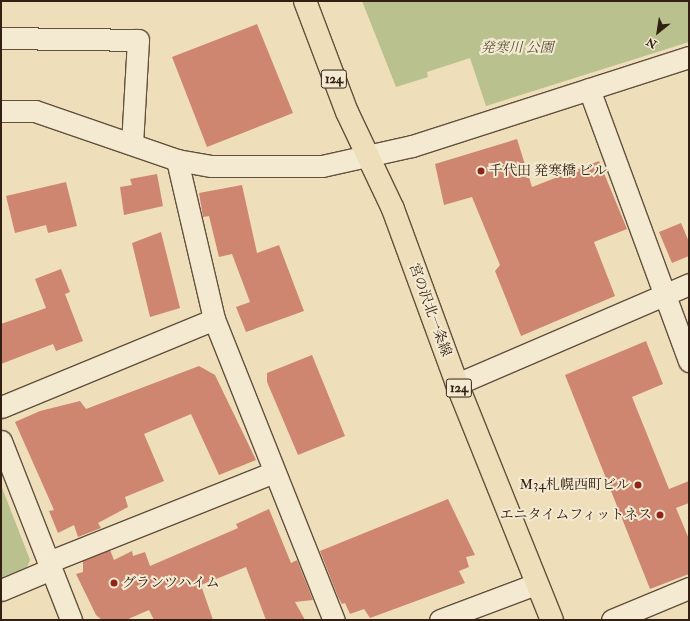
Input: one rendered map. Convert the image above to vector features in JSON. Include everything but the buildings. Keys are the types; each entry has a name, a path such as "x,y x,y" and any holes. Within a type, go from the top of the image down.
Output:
{"main road":[{"name":"宮の沢北一条線","path":"305,1 347,112 393,208 458,384 536,584 552,620"}],"street":[{"path":"1,38 138,40 132,143"},
{"path":"1,111 35,111 132,143 177,160 211,166 322,166 412,146 689,57"},
{"path":"589,89 662,296 689,362"},
{"path":"177,160 214,320 334,620"},
{"path":"458,384 689,284"},
{"path":"1,407 214,320"},
{"path":"1,441 71,620"},
{"path":"1,590 49,566 274,472"},
{"path":"440,620 536,584"},
{"path":"612,620 689,588"}],"green space":[{"name":"発寒川 公園","path":"362,1 689,1 689,42 486,106 470,58 427,72 428,77 396,87"},
{"path":"1,485 30,560 27,567 1,578"}],"place":[{"name":"千代田 発寒橋 ビル","path":"481,171"},
{"name":"M34札幌西町ビル","path":"638,485"},
{"name":"エニタイムフィットネス","path":"660,515"},
{"name":"グランツハイム","path":"114,583"}]}
